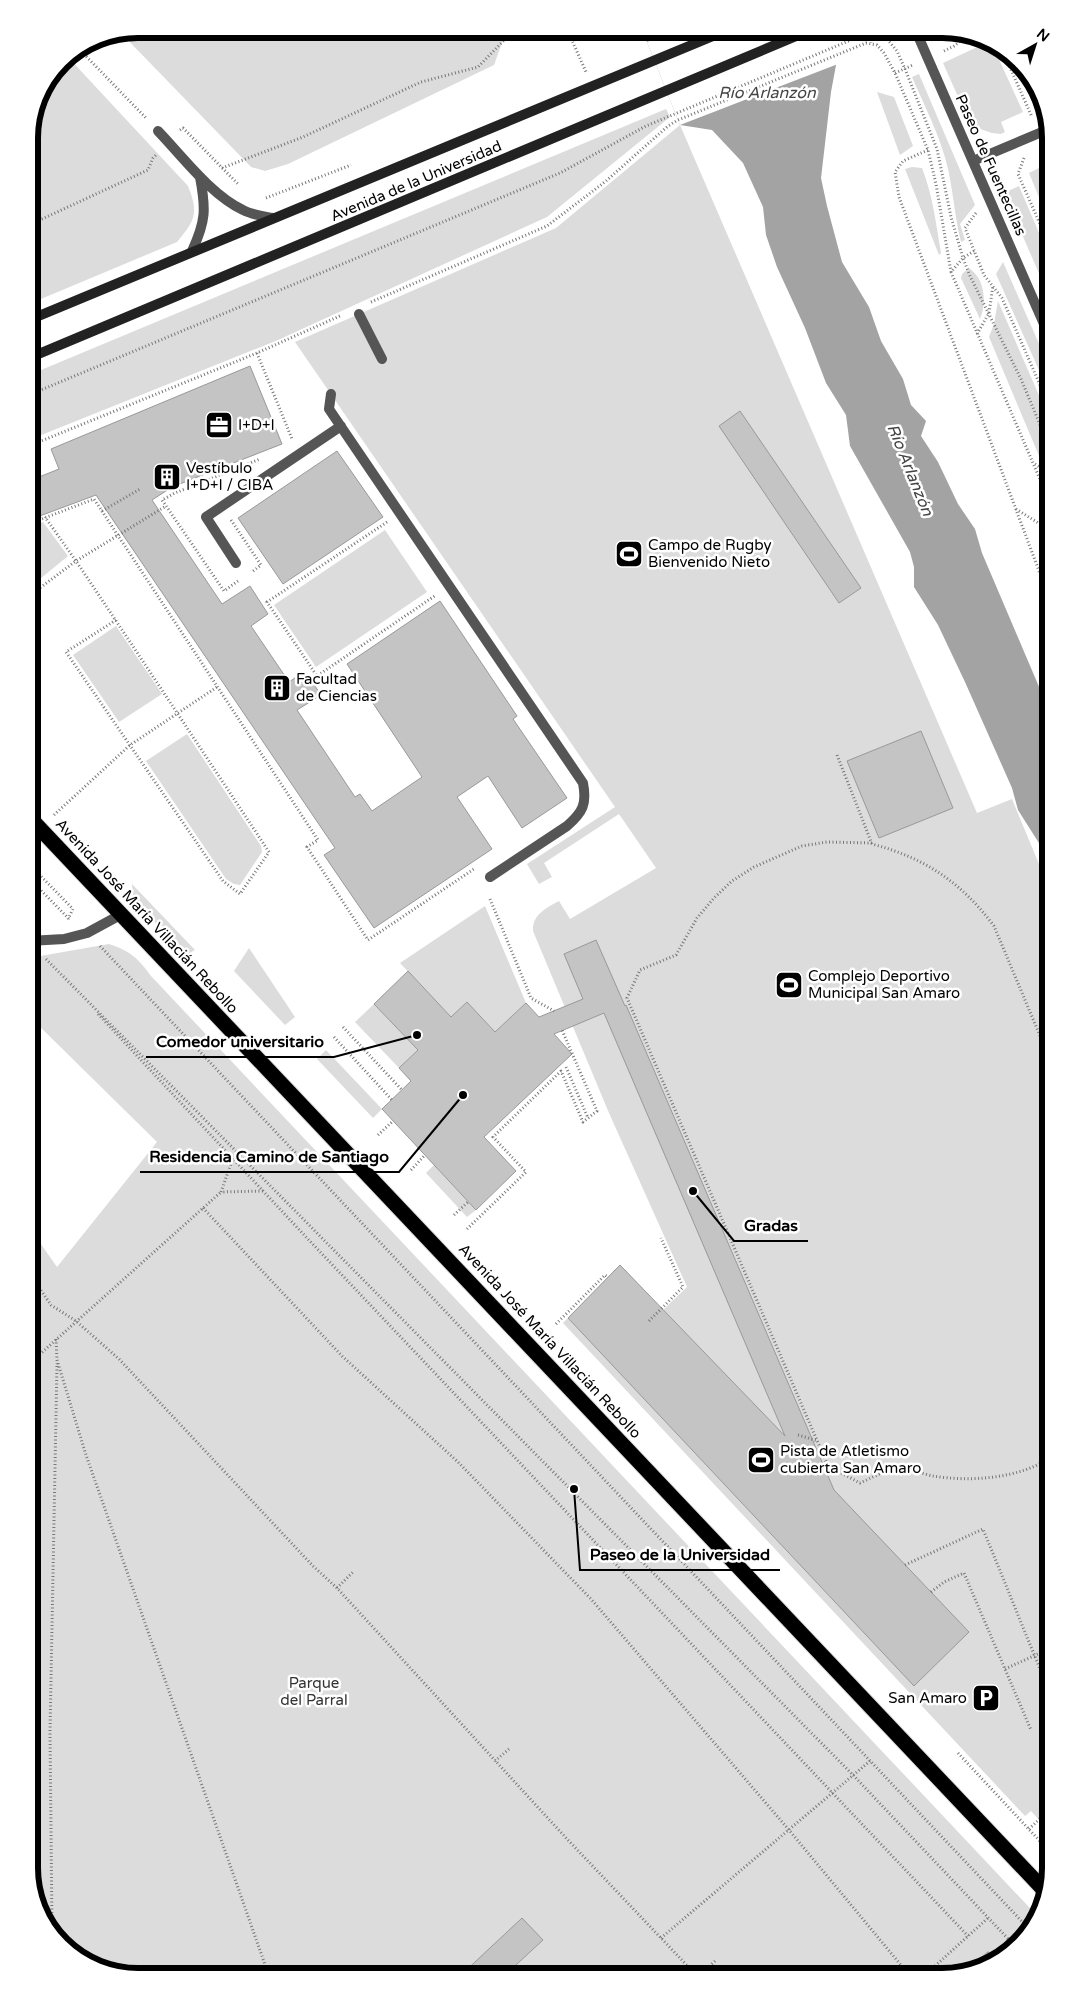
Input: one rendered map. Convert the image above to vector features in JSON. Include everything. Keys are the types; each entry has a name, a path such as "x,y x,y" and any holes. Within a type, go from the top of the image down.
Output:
{"highway":[{"name":"Avenida José María Villacián Rebollo","path":"38,826 1041,1886"}],"main road":[{"name":"Avenida de la Universidad","path":"38,316 709,38"},
{"name":"Avenida de la Universidad","path":"38,354 792,38"}],"street":[{"name":"Paseo de Fuentecillas","path":"919,38 1042,319"},
{"path":"158,131 200,177 229,202 243,210 273,218"},
{"path":"973,161 1042,131"},
{"path":"192,251 205,216 200,177"},
{"path":"358,314 382,359"},
{"path":"331,394 329,410 583,783 585,796 583,808 576,818 490,878"},
{"path":"236,563 206,517 340,426"},
{"path":"38,941 64,939 87,933 122,914"}],"path":[{"path":"222,168 303,137 421,82 478,67 507,38"},
{"path":"572,38 592,86"},
{"path":"38,392 560,173 578,165 619,140 856,38"},
{"path":"870,38 871,43"},
{"path":"885,38 897,51 937,149 951,217 963,258 1021,379 1042,429"},
{"path":"678,120 861,45 871,43 877,45 884,53 895,73 928,150 936,184 950,272 1042,484"},
{"path":"84,53 158,131"},
{"path":"1007,62 1032,117"},
{"path":"576,75 594,68"},
{"path":"183,128 240,187"},
{"path":"928,150 903,161 895,172 899,197 1042,580"},
{"path":"1026,152 1018,174 1042,229"},
{"path":"38,221 148,170 153,158"},
{"path":"264,198 272,197 355,164"},
{"path":"978,210 965,228 984,275 993,284 1002,298 1042,389"},
{"path":"1038,220 1042,218"},
{"path":"950,272 963,258 974,251"},
{"path":"978,334 989,313 993,284"},
{"path":"257,353 294,444"},
{"path":"1033,463 1042,469"},
{"path":"102,511 140,489"},
{"path":"38,520 94,498 318,840 307,847 368,940 482,864"},
{"path":"38,589 76,561 166,506"},
{"path":"1015,508 1042,525"},
{"path":"228,515 261,565"},
{"path":"45,517 116,620 269,852 240,894 224,881 66,652 116,620"},
{"path":"392,519 268,602 273,610 318,676 441,592"},
{"path":"64,805 130,745 217,687"},
{"path":"836,756 872,844"},
{"path":"1042,1041 994,926 981,910 946,877 924,863 899,851 852,841 802,846 754,867 732,881 697,918 676,955 640,970 627,998 828,1466 860,1483 899,1468 931,1476 970,1479 1008,1474 1042,1463"},
{"path":"38,873 72,909 68,919 55,930 64,939"},
{"path":"38,887 68,919 87,933 1025,1925"},
{"path":"490,899 531,998 554,1011"},
{"path":"968,1936 46,959 853,1775 1010,1941"},
{"path":"343,1028 402,1090"},
{"path":"467,1229 526,1172 493,1137 561,1072 583,1122 597,1111 562,1030"},
{"path":"334,1037 392,1100"},
{"path":"566,1067 588,1118"},
{"path":"378,1135 393,1121"},
{"path":"411,1170 426,1155"},
{"path":"38,1356 221,1192 233,1158"},
{"path":"221,1192 264,1191"},
{"path":"454,1215 468,1202"},
{"path":"203,1208 342,1356 458,1462 591,1599 903,1968"},
{"path":"649,1321 684,1287 661,1238"},
{"path":"556,1324 605,1274 608,1278"},
{"path":"38,1286 51,1305 76,1321 118,1359 337,1588 495,1761 689,1968"},
{"path":"52,1918 50,1732 56,1339"},
{"path":"57,1360 86,1454 266,1967"},
{"path":"798,1434 818,1441"},
{"path":"905,1564 983,1530 1042,1675"},
{"path":"337,1588 353,1572"},
{"path":"931,1592 944,1582 964,1573 1031,1730"},
{"path":"1005,1669 1042,1652"},
{"path":"495,1761 509,1749"},
{"path":"958,1753 1042,1843"},
{"path":"661,1938 870,1761"},
{"path":"1029,1829 1042,1817"},
{"path":"935,1966 988,1918"},
{"path":"708,1968 715,1962"}],"green space":[{"path":"126,38 504,38 494,65 288,164 265,171 251,167"},
{"path":"980,46 996,53 1023,112 1001,122 1005,132 1001,134 975,127 968,119 943,63"},
{"path":"72,62 188,186 193,203 193,216 188,228 177,242 38,300 39,118 51,88 62,72"},
{"path":"919,74 975,205 960,224 965,240 961,242 946,159 912,77"},
{"path":"877,92 894,97 913,146 900,155"},
{"path":"666,109 670,117 547,217 278,340 38,436 38,371"},
{"name":"Complejo Deportivo Municipal San Amaro","path":"680,125 977,813 1012,799 1042,871 1042,1823 1031,1811 1025,1816 563,1323 620,1265 663,1310 687,1287 609,1113 533,931 533,925 537,916 559,901 570,919 656,868 619,814 544,863 552,877 539,884 527,864 615,807 295,342 556,228"},
{"path":"1042,166 1042,205 1029,173"},
{"path":"912,167 922,168 926,179 936,221 941,253 939,255 905,169"},
{"path":"1019,186 1042,240 1042,280 1004,193"},
{"path":"1003,262 1042,351 1042,377 996,274"},
{"path":"969,268 978,278 983,291 984,298 980,319 961,278 962,274"},
{"path":"998,301 1042,402 1042,463 989,337 994,324"},
{"path":"43,522 68,556 38,581 38,524"},
{"path":"385,530 427,592 316,667 274,605"},
{"path":"116,626 162,694 119,722 73,655"},
{"path":"187,734 261,846 262,852 240,885 226,879 146,761"},
{"path":"132,884 195,950 186,955 133,899"},
{"path":"485,906 526,1003 495,1032 467,1002 451,1017 400,963"},
{"name":"Parque del Parral","path":"109,944 128,952 138,960 151,976 1032,1910 1026,1923 1008,1943 980,1960 962,1966 942,1968 131,1967 118,1966 94,1957 82,1951 67,1938 58,1928 45,1905 39,1887 38,1874 38,1240 57,1267 157,1142 38,1025 38,956"},
{"path":"249,948 295,1017 285,1025 234,971"},
{"path":"374,1004 418,1050 399,1068 355,1022"},
{"path":"326,1050 382,1109 373,1118 317,1059"},
{"path":"434,1165 476,1210 467,1217 426,1173"}],"water":[{"name":"Río Arlanzón","path":"645,38 810,38 836,65 821,178 827,206 842,262 869,307 881,341 903,379 911,405 926,421 921,436 938,462 958,504 975,529 982,553 1042,694 1042,848 1018,810 1012,788 965,682 938,625 914,587 914,567 910,552 850,446 846,415 826,383 805,328 777,267 766,235 763,207 743,163 712,130 680,125"},
{"path":"988,1951 991,1954 980,1960 977,1961"}],"pier":[{"path":"657,38 814,38 838,64 680,125 647,42"}],"building":[{"name":"Facultad de Ciencias","path":"250,366 282,444 172,487 152,500 222,604 250,586 268,614 251,626 289,682 305,671 321,695 297,710 355,797 360,794 372,811 422,777 347,664 440,601 517,716 513,719 567,798 522,828 488,776 457,797 492,849 374,928 324,855 335,848 96,495 38,517 38,477 59,469 51,449"},
{"path":"740,411 861,588 839,603 719,426"},
{"path":"337,451 383,517 283,584 238,518"},
{"path":"921,731 953,808 879,838 847,761"},
{"path":"596,940 626,1005 834,1490 969,1632 914,1686 568,1318 620,1265 785,1436 604,1013 554,1034 572,1054 484,1137 516,1171 476,1210 382,1109 411,1081 399,1068 418,1050 374,1004 408,971 451,1017 467,1002 495,1032 526,1003 539,1017 583,999 564,954"},
{"path":"522,1918 543,1940 513,1967 469,1967"}],"place":[{"name":"I+D+I","path":"219,425"},
{"name":"Vestíbulo I+D+I / CIBA","path":"167,477"},
{"name":"Campo de Rugby Bienvenido Nieto","path":"629,554"},
{"name":"Facultad de Ciencias","path":"277,688"},
{"name":"Complejo Deportivo Municipal San Amaro","path":"789,985"},
{"name":"Comedor universitario","path":"417,1035"},
{"name":"Residencia Camino de Santiago","path":"463,1095"},
{"name":"Gradas","path":"693,1191"},
{"name":"Pista de Atletismo cubierta San Amaro","path":"761,1460"},
{"name":"Paseo de la Universidad","path":"574,1489"},
{"name":"San Amaro","path":"986,1698"}]}
